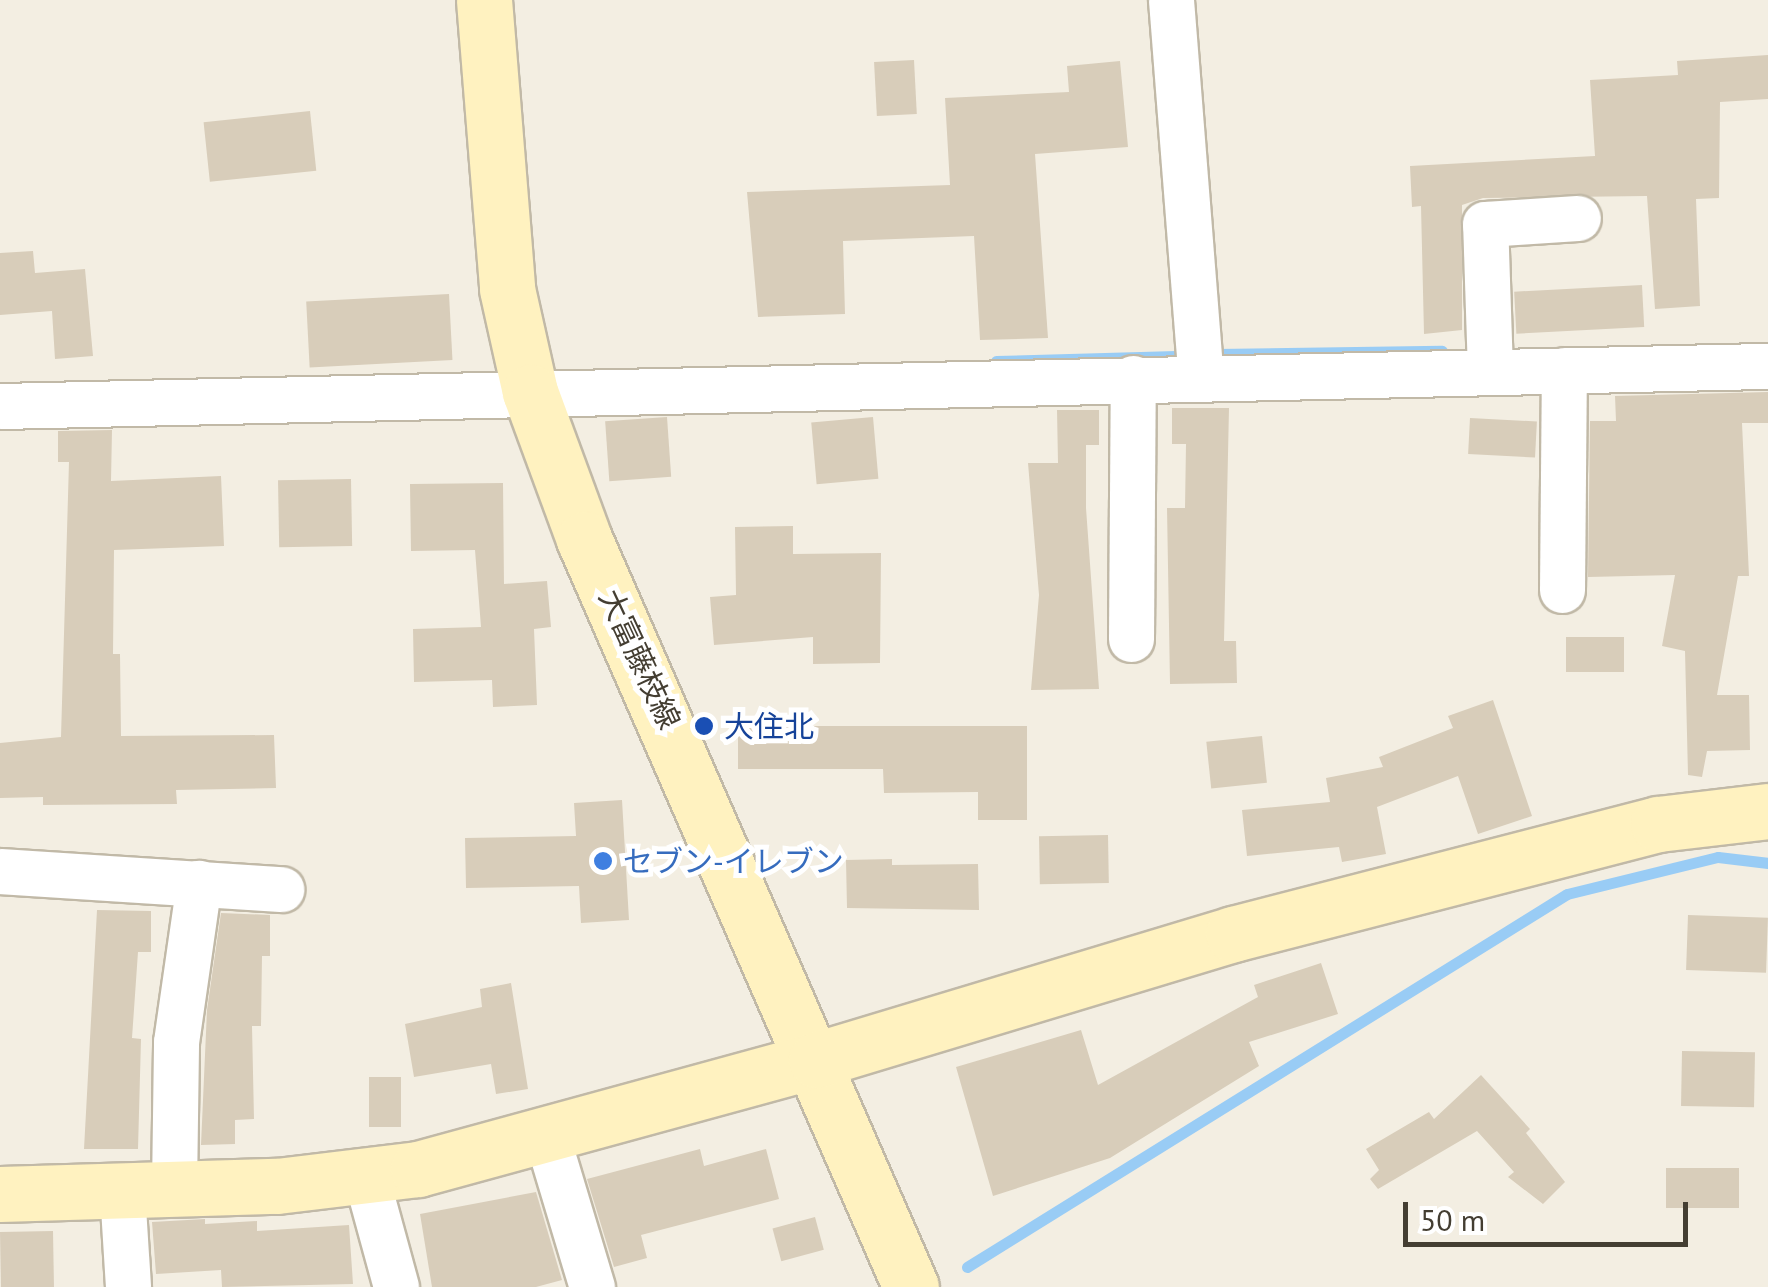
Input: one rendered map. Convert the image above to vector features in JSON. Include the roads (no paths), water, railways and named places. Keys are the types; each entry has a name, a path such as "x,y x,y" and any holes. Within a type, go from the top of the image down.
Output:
{"street":[{"name":"大富藤枝線","path":"484,0 507,288 530,392 584,539 816,1060 912,1287"},
{"path":"1170,0 1201,376"},
{"path":"1490,371 1485,224 1578,218"},
{"path":"0,406 1768,366"},
{"path":"1562,590 1564,370"},
{"path":"1131,640 1133,378"},
{"path":"0,1194 366,1177 548,1138 1233,934 1581,842 1768,811"},
{"path":"0,870 281,889"},
{"path":"128,1287 176,1042 199,884"},
{"path":"548,1138 592,1287"},
{"path":"366,1177 396,1287"}],"waterway":[{"path":"1216,354 1442,351"},
{"path":"996,361 1176,356"},
{"path":"967,1267 1567,894 1718,857 1768,863"}],"place":[{"name":"大住北","path":"704,726"},
{"name":"セブン-イレブン","path":"603,861"}]}
